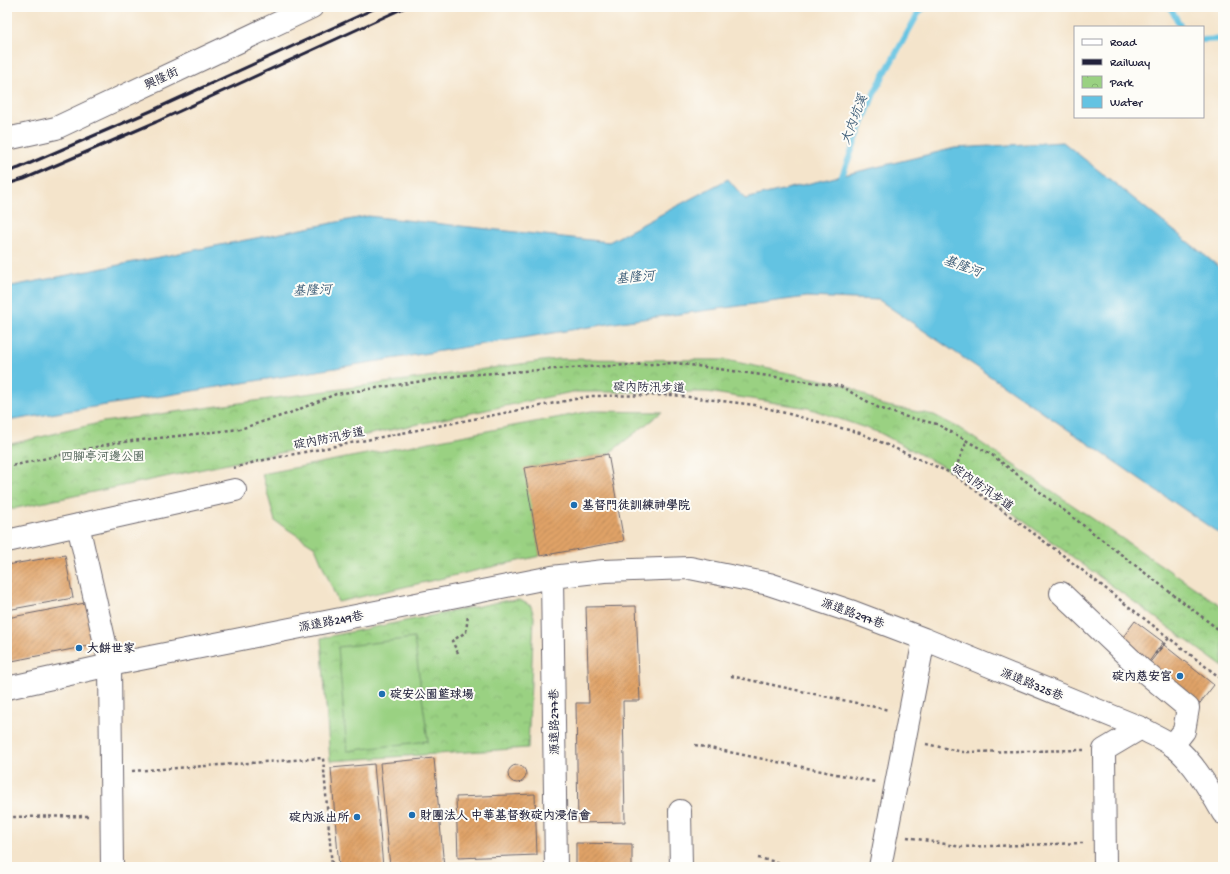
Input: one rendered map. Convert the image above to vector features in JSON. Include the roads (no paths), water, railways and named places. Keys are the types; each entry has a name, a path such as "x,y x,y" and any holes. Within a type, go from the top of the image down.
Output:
{"street":[{"name":"興隆街","path":"7,139 56,128 312,7"},
{"path":"7,541 235,490"},
{"path":"78,525 110,665 112,867"},
{"name":"源遠路297巷","path":"552,577 604,571 690,568 769,584 853,612 924,639"},
{"name":"源遠路249巷","path":"7,688 110,665 552,577"},
{"name":"源遠路277巷","path":"552,577 556,867"},
{"path":"1061,593 1141,669 1188,708 1184,731 1173,745"},
{"path":"880,867 924,639"},
{"name":"源遠路325巷","path":"924,639 1141,728 1173,745 1186,756 1223,813"},
{"path":"1106,867 1104,750 1141,728"},
{"path":"680,811 681,867"}],"water":[{"name":"基隆河","path":"1063,142 1223,270 1223,536 879,300 807,297 627,321 7,421 7,287 368,216 609,242 728,179 745,199 955,148"}],"waterway":[{"name":"大內坑溪","path":"840,181 875,91 919,12 925,7"},
{"name":"大內坑溪","path":"1170,7 1180,26"},
{"name":"大內坑溪","path":"1204,40 1223,39"}],"railway":[{"path":"7,172 151,111 378,7"},
{"path":"7,184 24,179 156,122 406,7"}],"place":[{"name":"基督門徒訓練神學院","path":"574,505"},
{"name":"大餅世家","path":"79,648"},
{"name":"碇內慈安宮","path":"1180,676"},
{"name":"碇安公園籃球場","path":"382,694"},
{"name":"財團法人 中華基督教碇內浸信會","path":"412,815"},
{"name":"碇內派出所","path":"357,817"}],"park label":[{"name":"四腳亭河邊公園","path":"103,456"}]}
